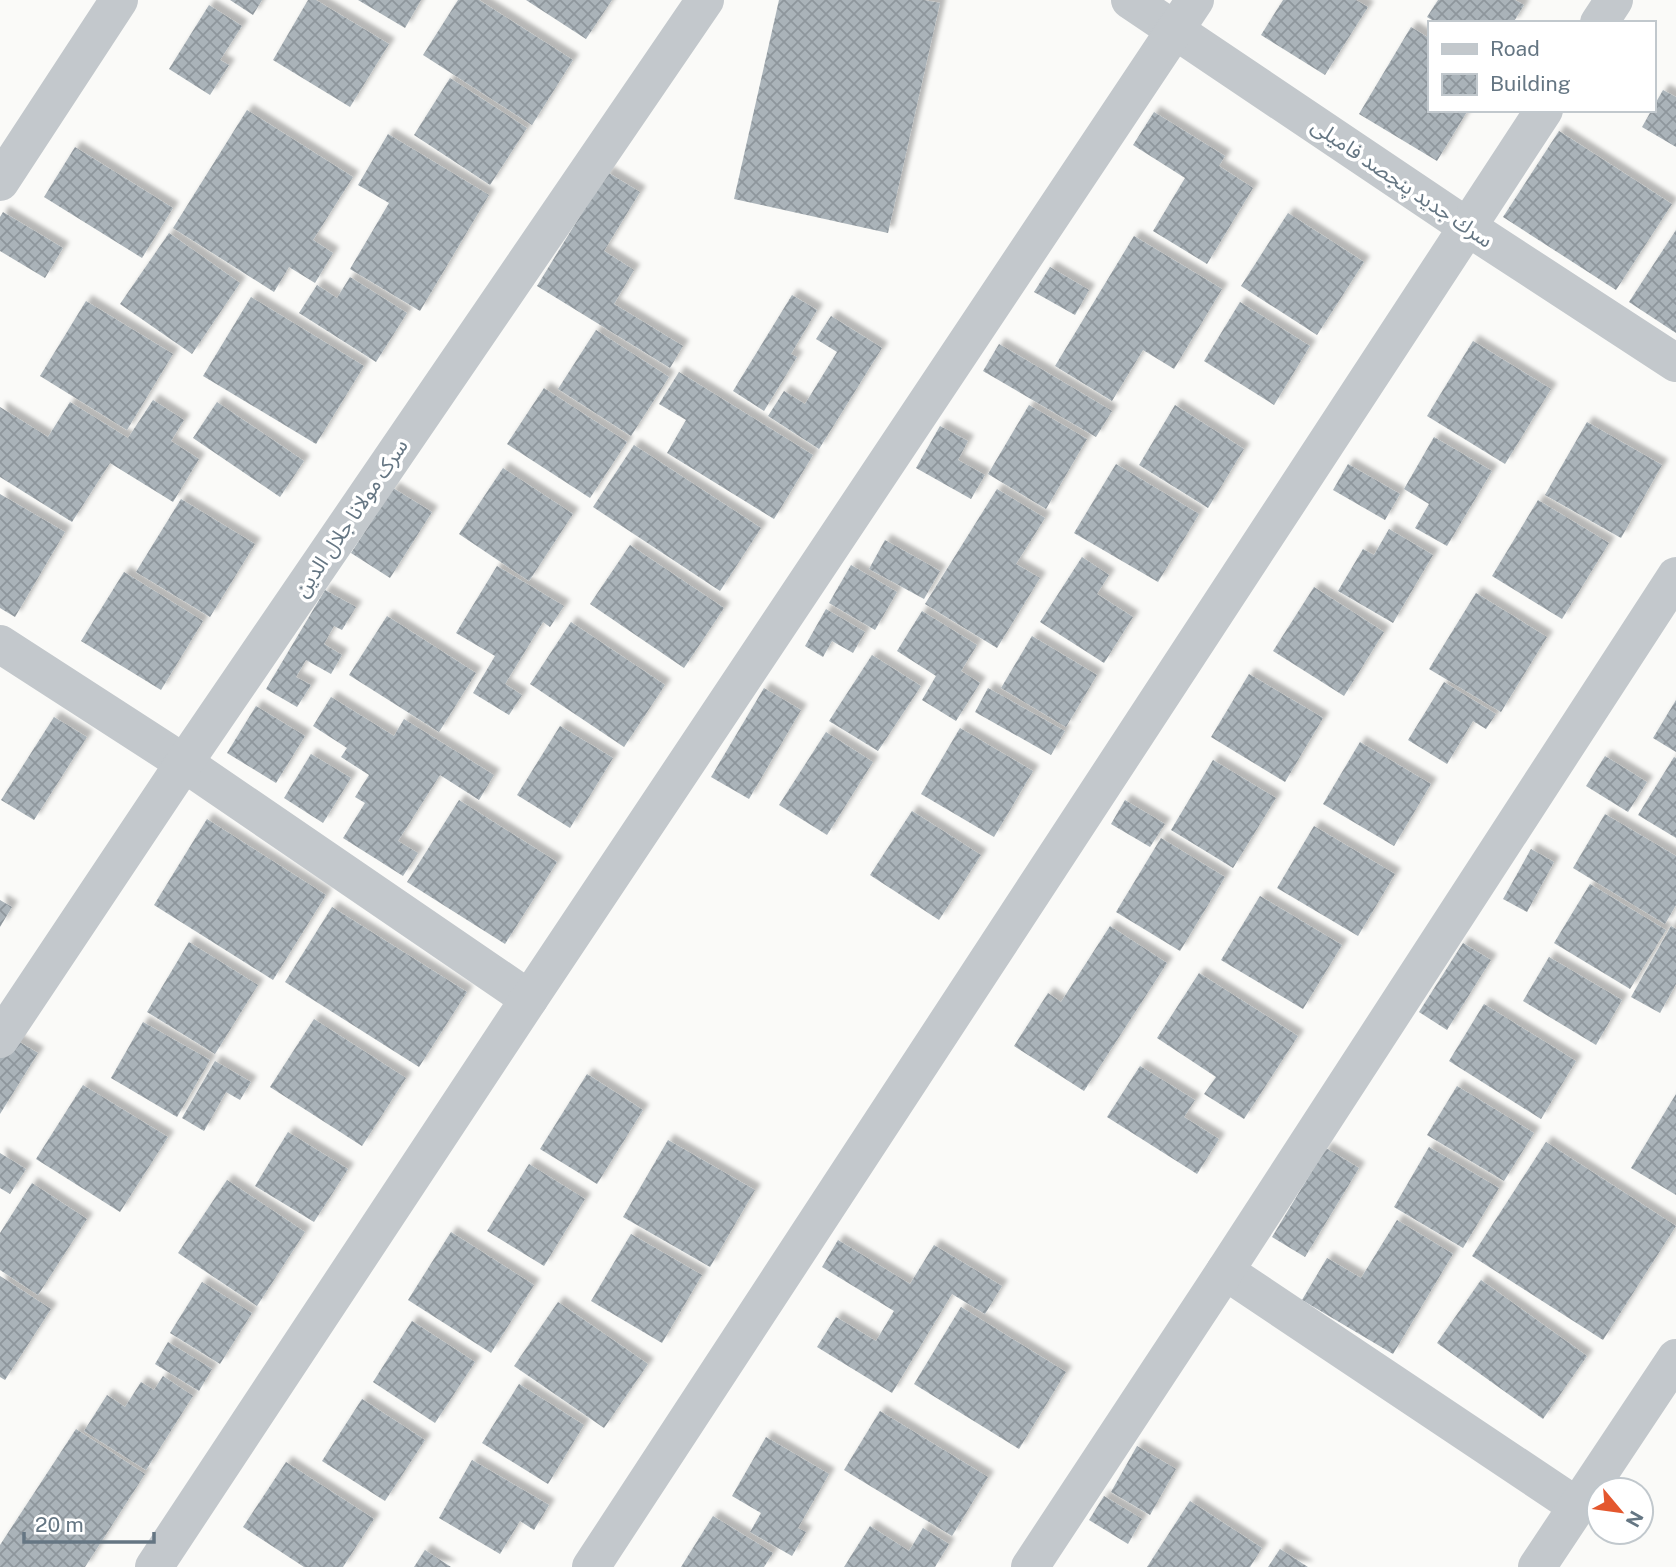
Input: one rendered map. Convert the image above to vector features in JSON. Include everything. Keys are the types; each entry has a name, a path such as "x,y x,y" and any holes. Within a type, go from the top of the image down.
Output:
{"street":[{"path":"0,182 119,0"},
{"name":"سرک مولانا جلال الدین","path":"0,1039 184,763 705,0"},
{"name":"سرك جدید پنجصد فامیلی","path":"1130,0 1186,15 1469,228 1676,363"},
{"path":"1600,21 1614,0"},
{"path":"154,1567 529,999 1186,15"},
{"path":"592,1567 1543,112"},
{"path":"1030,1567 1676,576"},
{"path":"0,644 184,763 529,999"},
{"path":"1225,1271 1578,1507"},
{"path":"1537,1567 1676,1358"}],"building":[{"path":"230,0 262,0 253,15"},
{"path":"308,0 316,0 389,44 350,107 273,60"},
{"path":"358,0 421,0 405,28"},
{"path":"458,0 479,0 573,60 532,125 423,55"},
{"path":"526,0 612,0 586,39"},
{"path":"779,0 924,0 940,3 888,233 734,199"},
{"path":"1283,0 1356,0 1368,7 1325,75 1261,35"},
{"path":"1438,0 1515,0 1524,5 1514,21 1434,21 1427,17"},
{"path":"209,5 242,26 220,60 229,65 210,95 169,69"},
{"path":"1411,27 1428,37 1428,112 1467,112 1437,161 1359,114"},
{"path":"450,78 527,128 490,185 414,135"},
{"path":"1663,90 1676,97 1676,147 1642,127 1651,112 1655,112 1655,104"},
{"path":"247,110 353,177 313,240 333,253 315,283 289,267 274,292 173,228"},
{"path":"1154,112 1225,156 1219,166 1253,188 1207,264 1153,231 1185,178 1133,145"},
{"path":"1559,131 1672,204 1616,290 1503,217"},
{"path":"388,134 489,195 420,311 350,269 389,203 358,185"},
{"path":"75,147 173,208 142,258 44,197"},
{"path":"607,172 640,192 604,251 634,270 614,304 683,346 670,368 537,286"},
{"path":"3,212 63,248 45,278 0,251 0,217"},
{"path":"1288,213 1364,262 1317,335 1241,286"},
{"path":"1676,230 1676,333 1629,302"},
{"path":"169,233 240,283 192,354 120,304"},
{"path":"1134,236 1222,289 1174,369 1143,350 1112,401 1055,366"},
{"path":"1050,267 1089,290 1075,315 1034,292"},
{"path":"350,277 407,313 376,362 299,313 317,285 337,298"},
{"path":"792,295 817,310 791,354 797,357 764,411 733,391"},
{"path":"251,297 364,366 316,444 203,376"},
{"path":"86,301 173,354 127,430 40,376"},
{"path":"1240,302 1310,346 1274,405 1204,361"},
{"path":"831,316 882,348 819,449 768,416 784,391 805,404 837,352 816,339"},
{"path":"596,330 669,377 631,436 558,389"},
{"path":"1473,341 1551,389 1505,464 1427,416"},
{"path":"999,344 1112,411 1096,437 983,371"},
{"path":"679,372 813,455 774,519 667,453 686,420 659,404"},
{"path":"544,388 627,442 590,498 507,444"},
{"path":"153,400 184,420 171,441 199,459 173,502 110,463 72,522 0,477 0,407 48,437 70,402 128,438"},
{"path":"217,402 304,461 280,497 193,438"},
{"path":"1029,405 1087,439 1046,509 988,474"},
{"path":"1175,405 1244,449 1208,508 1139,465"},
{"path":"1587,422 1662,465 1621,538 1545,495"},
{"path":"940,426 968,441 958,460 985,475 971,499 916,468"},
{"path":"1434,437 1492,471 1447,546 1415,528 1429,504 1404,489"},
{"path":"634,445 761,528 720,591 593,507"},
{"path":"1116,464 1199,514 1158,582 1074,533"},
{"path":"1348,464 1400,494 1385,520 1333,490"},
{"path":"503,468 573,514 529,581 459,534"},
{"path":"393,488 432,512 390,578 351,553"},
{"path":"997,489 1045,518 1016,564 1040,578 997,648 925,604"},
{"path":"0,494 65,532 15,617 0,608"},
{"path":"181,499 255,544 210,617 136,572"},
{"path":"1538,500 1609,543 1562,619 1492,576"},
{"path":"1389,529 1433,555 1393,623 1338,591 1363,549 1374,555"},
{"path":"885,540 940,571 924,599 869,569"},
{"path":"630,545 724,608 684,668 590,604"},
{"path":"1082,557 1109,575 1097,594 1133,617 1104,663 1040,622"},
{"path":"851,565 897,592 875,630 829,603"},
{"path":"497,566 564,606 550,627 543,622 505,684 522,695 509,715 473,693 495,656 456,633"},
{"path":"124,572 203,621 161,690 81,641"},
{"path":"1314,587 1384,632 1344,696 1273,651"},
{"path":"325,590 356,607 342,630 334,626 324,644 342,655 331,674 306,660 296,677 311,685 297,707 266,689"},
{"path":"1476,593 1547,637 1501,712 1429,669"},
{"path":"826,609 865,632 853,653 832,641 823,657 805,646"},
{"path":"922,611 977,645 961,671 980,683 956,721 922,700 936,676 897,651"},
{"path":"387,616 476,673 439,732 349,675"},
{"path":"571,622 665,685 624,747 530,684"},
{"path":"1032,636 1097,675 1066,727 1001,688"},
{"path":"872,655 921,686 878,751 829,721"},
{"path":"1249,674 1323,718 1285,782 1211,737"},
{"path":"1444,682 1496,714 1486,729 1473,721 1447,764 1408,740"},
{"path":"764,688 801,710 749,799 711,777"},
{"path":"988,688 1065,731 1051,755 975,712"},
{"path":"331,697 394,736 404,719 494,775 479,800 440,775 398,841 418,853 403,876 343,838 365,803 355,797 369,775 341,757 347,748 313,726"},
{"path":"1676,700 1676,752 1653,738"},
{"path":"256,706 305,736 276,783 227,753"},
{"path":"54,717 87,737 34,820 1,800"},
{"path":"560,726 613,758 570,828 517,795"},
{"path":"960,728 1033,771 994,837 921,794"},
{"path":"826,732 873,762 827,835 779,805"},
{"path":"1360,742 1431,784 1394,846 1323,804"},
{"path":"311,754 351,778 323,823 284,798"},
{"path":"1605,756 1647,782 1628,812 1586,786"},
{"path":"1674,757 1676,758 1676,838 1638,815"},
{"path":"1213,760 1276,798 1233,868 1171,830"},
{"path":"459,800 557,862 505,944 407,882"},
{"path":"1125,800 1165,824 1150,847 1111,824"},
{"path":"912,811 981,855 939,920 870,875"},
{"path":"1605,814 1676,856 1676,905 1665,924 1573,868"},
{"path":"207,819 326,895 273,980 154,905"},
{"path":"1314,826 1395,874 1358,936 1277,888"},
{"path":"1161,838 1225,877 1180,951 1116,912"},
{"path":"1531,849 1554,862 1527,912 1503,899"},
{"path":"1590,884 1666,930 1630,989 1554,943"},
{"path":"1260,896 1342,945 1303,1009 1221,960"},
{"path":"0,900 12,907 0,927"},
{"path":"332,907 467,992 419,1067 285,982"},
{"path":"1110,926 1167,963 1084,1091 1014,1046 1048,993 1061,1002"},
{"path":"1671,926 1676,929 1676,984 1660,1013 1631,997"},
{"path":"189,942 258,985 215,1054 147,1012"},
{"path":"1463,943 1491,960 1447,1030 1419,1012"},
{"path":"1549,957 1622,1000 1596,1045 1523,1001"},
{"path":"1199,973 1298,1036 1244,1119 1204,1094 1216,1077 1157,1038"},
{"path":"1484,1004 1576,1061 1541,1119 1449,1061"},
{"path":"314,1019 406,1078 362,1146 270,1087"},
{"path":"143,1022 210,1060 177,1117 111,1078"},
{"path":"11,1037 38,1053 0,1114 0,1055"},
{"path":"215,1061 251,1082 240,1100 226,1092 204,1131 182,1118"},
{"path":"1140,1066 1195,1100 1184,1117 1219,1139 1197,1174 1107,1117"},
{"path":"587,1074 643,1110 597,1184 540,1149"},
{"path":"83,1085 168,1137 120,1212 36,1159"},
{"path":"1457,1086 1534,1133 1504,1181 1427,1135"},
{"path":"1676,1094 1676,1195 1631,1168"},
{"path":"288,1132 348,1169 314,1222 255,1186"},
{"path":"668,1140 755,1190 710,1267 623,1217"},
{"path":"1546,1142 1676,1226 1603,1340 1472,1256"},
{"path":"1429,1147 1499,1188 1463,1248 1394,1207"},
{"path":"1326,1148 1359,1168 1305,1257 1272,1237"},
{"path":"0,1153 26,1169 10,1194 0,1188"},
{"path":"529,1164 585,1199 544,1266 487,1231"},
{"path":"227,1180 305,1232 257,1306 178,1253"},
{"path":"32,1183 87,1219 38,1295 0,1270 0,1233"},
{"path":"1397,1220 1453,1254 1393,1354 1302,1300 1327,1258 1361,1278"},
{"path":"451,1232 534,1285 491,1353 408,1300"},
{"path":"631,1234 702,1275 662,1343 591,1301"},
{"path":"838,1240 910,1284 934,1245 1002,1286 985,1314 952,1294 892,1393 817,1347 836,1317 876,1341 894,1311 822,1267"},
{"path":"0,1276 51,1309 5,1380 0,1377"},
{"path":"1481,1280 1587,1356 1543,1419 1437,1343"},
{"path":"202,1282 252,1313 220,1364 170,1333"},
{"path":"558,1302 648,1364 604,1428 514,1366"},
{"path":"961,1307 1066,1372 1019,1449 914,1384"},
{"path":"412,1321 475,1362 435,1423 373,1382"},
{"path":"168,1342 212,1369 199,1391 155,1364"},
{"path":"163,1376 193,1396 146,1470 84,1431 107,1395 125,1407 141,1382 154,1390"},
{"path":"519,1384 584,1425 548,1484 482,1443"},
{"path":"362,1399 425,1440 385,1501 322,1461"},
{"path":"880,1411 988,1477 952,1536 844,1470"},
{"path":"76,1429 145,1474 85,1567 0,1567 0,1545"},
{"path":"766,1437 829,1474 798,1528 806,1532 792,1556 750,1532 761,1513 732,1496"},
{"path":"1137,1446 1176,1469 1150,1515 1111,1492"},
{"path":"472,1460 549,1505 534,1530 520,1521 500,1554 439,1518"},
{"path":"286,1462 374,1519 343,1567 304,1567 243,1527"},
{"path":"1104,1496 1142,1519 1128,1544 1089,1520"},
{"path":"1190,1501 1262,1548 1250,1567 1147,1567"},
{"path":"713,1516 773,1553 764,1567 681,1567"},
{"path":"870,1526 909,1551 923,1528 949,1544 935,1567 844,1567"},
{"path":"1280,1549 1308,1567 1268,1567"},
{"path":"425,1550 451,1567 414,1567"}]}
